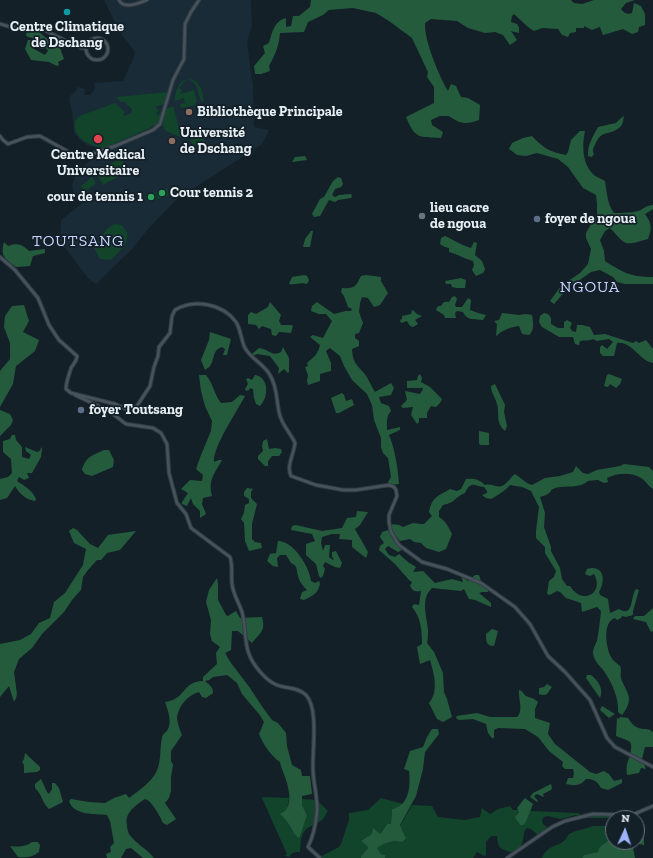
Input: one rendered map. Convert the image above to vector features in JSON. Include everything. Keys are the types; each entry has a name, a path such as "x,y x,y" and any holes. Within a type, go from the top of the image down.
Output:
{"street":[{"path":"119,0 120,3 125,5 147,0"},
{"path":"0,136 8,144 27,137 40,136 76,156 82,157 115,146 157,127 162,118 173,80 184,59 185,24 199,0"},
{"path":"0,24 10,27 44,30 81,48 86,48"},
{"path":"97,38 105,42 108,49 104,57 96,59 89,56 86,48 90,41 97,38"},
{"path":"0,257 14,270 38,298 49,325 58,340 77,356 77,359 71,369 66,384 66,389 71,393 109,411 126,424 154,428 161,433 167,444 169,473 177,503 186,514 191,528 230,557 233,589 242,613 248,650 251,659 274,683 303,692 308,698 312,711 314,733 313,767 317,810 312,838 308,847 320,858"},
{"path":"71,393 115,404 126,409 135,408 141,402 150,386 154,367 158,358 159,347 170,333 172,316 175,310 190,305 208,304 223,311 235,321 248,352 253,358 264,366 271,377 276,391 280,417 295,443 289,472 291,476 316,485 343,490 356,490 389,485 394,487 397,496 389,515 389,522 391,532 399,545 422,562 447,569 481,583 515,607 530,624 548,656 565,672 590,700 604,733 610,743 653,767"},
{"path":"507,858 556,824 593,814 632,816 653,806"}],"shaded area":[{"name":"Université de Dschang","path":"104,0 251,0 252,26 247,42 253,87 254,127 269,130 262,144 176,200 148,229 132,249 96,284 88,278 60,241 61,220 84,202 79,201 74,195 72,186 75,176 78,171 103,150 87,145 79,139 74,132 69,99 70,96 77,90 77,87 85,89 84,95 90,95 95,88 94,83 123,81 135,52 120,32"}],"green space":[{"path":"311,0 571,0 574,3 582,4 594,0 635,0 626,3 621,9 623,12 630,14 632,13 634,3 641,6 645,14 645,25 639,27 638,32 632,34 623,29 603,35 600,27 592,30 584,26 584,28 576,28 576,32 570,33 568,37 562,35 558,29 542,28 534,31 514,14 511,22 517,24 519,27 519,33 511,31 517,40 510,45 503,35 495,32 485,33 468,28 457,21 431,19 425,23 425,30 429,48 440,76 448,91 451,84 456,86 461,97 468,98 480,105 479,120 463,123 456,121 449,116 440,116 431,120 432,125 443,132 441,138 423,137 415,133 406,117 434,103 434,87 427,77 428,72 412,38 376,13 353,8 329,10 323,15 308,22 304,32 280,33 279,42 269,66 270,71 255,74 254,66 265,53 263,46 269,43 276,25 286,18 286,27 291,26 293,16 299,16 310,7"},
{"path":"27,30 38,31 52,43 58,43 64,59 58,62 59,65 57,66 49,62 31,60 25,49 28,40 34,40 34,49 45,55 48,51 46,48 42,49 36,47 38,40 26,36"},
{"path":"188,78 192,79 198,84 204,101 201,102 196,85"},
{"path":"186,79 179,88 182,90 180,94 194,90 197,102 195,103 196,105 181,108 180,104 185,103 184,98 175,101 175,95 179,85"},
{"path":"168,92 164,104 155,107 159,110 156,114 158,115 163,109 159,124 156,127 154,125 104,148 95,146 85,141 76,130 75,121 79,117 115,103 125,112 123,114 125,116 131,113 132,109 116,97"},
{"path":"173,106 181,135 180,137 165,130 163,125 166,109"},
{"path":"624,116 623,123 620,127 600,137 593,149 594,154 592,157 588,156 589,145 598,127 616,123"},
{"path":"580,131 585,131 583,148 587,165 594,175 605,181 609,202 614,213 635,212 653,205 653,209 645,214 651,226 648,239 634,243 626,243 610,228 605,231 600,240 604,251 605,261 628,274 653,277 653,284 625,284 617,282 613,277 600,270 591,272 567,289 554,304 550,301 561,286 580,273 588,264 591,249 586,238 586,233 597,214 596,195 583,188 568,167 558,159 537,153 526,156 517,155 509,149 512,143 532,136 547,149 566,155 571,140"},
{"path":"197,135 203,136 206,148 205,150 191,143 190,137 198,137"},
{"path":"305,156 307,160 292,162 295,157"},
{"path":"121,158 128,171 103,185 96,172"},
{"path":"92,177 96,183 85,192 81,186"},
{"path":"338,177 341,178 343,184 341,187 335,189 332,195 335,197 339,195 351,194 351,198 338,200 335,202 329,200 320,216 314,217 312,214 320,199 324,197 333,181"},
{"name":"Cour tennis 2","path":"167,188 169,195 158,199 156,192"},
{"name":"cour de tennis 1","path":"155,192 157,199 148,202 145,196"},
{"path":"114,224 122,225 127,233 127,241 111,260 100,259 94,248 107,229"},
{"path":"311,231 313,231 310,247 303,247 305,239"},
{"path":"445,236 471,248 474,242 477,243 475,255 482,261 485,269 483,273 476,276 472,270 474,265 473,261 449,252 449,248 440,244 441,238"},
{"path":"4,242 8,246 14,244 20,245 29,251 45,249 45,253 33,256 30,266 16,267 4,257"},
{"path":"366,275 381,277 381,281 388,293 380,305 374,307 368,298 362,297 359,312 363,323 359,333 355,334 355,338 359,341 359,346 352,349 352,353 355,362 366,376 375,392 391,383 394,388 391,395 379,397 381,403 389,406 391,411 388,417 387,430 400,427 400,430 389,435 396,459 399,484 387,484 391,477 388,458 383,453 381,447 381,438 374,420 372,405 367,394 352,380 340,356 330,348 326,351 331,363 331,371 320,374 320,381 308,385 307,381 308,375 305,367 308,366 307,363 317,353 320,345 310,337 313,335 323,338 332,321 326,314 319,314 311,311 312,306 317,302 334,314 351,311 352,309 348,307 341,292 342,288 350,288 354,286 361,276"},
{"path":"307,276 309,280 307,284 289,284 292,277"},
{"path":"461,278 466,280 465,288 452,287 451,284 446,284 445,281"},
{"path":"455,296 457,299 455,305 456,307 462,307 468,298 471,300 470,310 486,315 483,320 469,318 463,312 457,311 455,313 456,318 445,318 444,315 436,310 438,306 441,306 444,302 449,302 452,297"},
{"path":"270,302 281,315 279,321 281,325 293,326 291,333 279,332 276,336 272,335 271,329 262,326 259,329 256,325 248,324 248,315 251,312 256,314 268,307"},
{"path":"24,305 29,321 23,332 39,340 35,351 16,366 13,384 0,407 0,371 10,359 10,343 4,327 5,316 12,306"},
{"path":"412,310 422,316 415,320 418,324 413,327 410,326 407,321 401,323 400,320 402,319 402,316 411,314"},
{"path":"502,313 532,315 533,326 531,333 529,335 522,334 519,326 507,329 496,336 497,324 494,321 499,320"},
{"path":"544,313 548,314 551,318 551,324 558,328 564,328 564,322 567,320 572,323 570,328 572,331 576,332 577,325 582,325 590,327 594,335 605,334 633,343 636,341 639,343 646,340 653,349 653,363 645,360 632,348 621,343 617,343 614,356 603,356 600,353 600,347 602,345 607,349 613,342 609,339 580,341 579,345 575,344 573,337 559,337 542,327 539,322 540,316"},
{"path":"210,332 231,339 227,355 223,355 225,349 222,347 219,348 215,352 210,367 205,370 201,360 209,340"},
{"path":"283,347 289,358 288,373 284,369 278,374 279,368 270,356 257,354 253,356 252,354 259,348 275,354 281,352"},
{"path":"420,374 422,378 421,382 430,387 442,399 436,407 431,406 427,413 427,418 419,418 419,422 417,424 411,415 413,407 403,408 401,406 407,400 405,391 420,394 422,391 423,388 407,388 407,381 417,380"},
{"path":"609,374 622,379 616,388 610,384 608,387 604,386 607,375"},
{"path":"199,375 206,375 221,403 232,402 240,395 245,396 226,429 214,456 214,462 222,460 211,481 212,496 203,498 202,504 206,514 200,518 200,511 193,504 191,498 187,506 182,504 188,493 181,489 190,480 202,481 203,475 196,469 211,431 212,421 205,406"},
{"path":"255,375 263,379 266,388 265,398 260,406 256,404 253,389 250,388 246,391 245,389 248,384 246,379 248,378 252,380"},
{"path":"495,384 505,405 504,412 507,426 505,431 500,424 497,405 491,386"},
{"path":"342,393 346,401 352,399 354,405 339,413 336,413 331,398"},
{"path":"0,410 10,414 13,420 11,425 0,436"},
{"path":"479,431 489,433 489,445 479,444"},
{"path":"12,435 15,435 16,440 22,447 22,457 29,459 31,455 26,451 25,447 37,452 40,451 41,447 42,449 41,457 32,473 27,473 29,478 24,480 19,477 17,481 31,491 36,499 35,501 23,496 15,486 7,498 0,500 0,479 8,477 12,473 11,459 3,452 3,441 10,439"},
{"path":"267,439 269,449 281,449 282,452 279,456 272,456 268,461 268,466 265,466 258,459 258,456 263,451 263,441"},
{"path":"104,450 109,450 114,460 113,467 92,476 85,474 82,470 85,462 93,455"},
{"path":"624,464 649,467 653,471 653,489 641,478 624,474 607,478 608,482 604,483 598,480 588,481 580,485 557,488 540,497 545,513 544,527 551,551 560,568 562,579 567,586 570,586 580,595 591,595 597,587 597,581 594,574 590,576 585,574 587,569 597,569 602,574 603,579 599,592 600,595 608,599 610,613 619,609 627,611 631,605 636,589 639,590 633,615 626,617 622,616 617,620 615,618 611,620 608,625 606,636 609,653 613,660 621,667 621,678 628,693 629,698 627,707 622,715 618,712 616,696 610,680 596,661 593,653 597,641 601,611 597,607 582,612 581,603 566,598 560,592 557,591 550,595 547,594 549,581 554,577 556,571 545,553 545,547 536,538 539,507 531,491 522,487 510,485 504,491 491,499 482,495 487,493 484,487 475,485 469,486 465,493 450,503 443,505 439,511 439,517 452,534 446,549 439,552 426,548 421,543 414,542 410,539 400,541 392,531 391,524 403,527 413,523 424,524 432,516 429,512 434,500 439,495 450,489 457,491 461,489 466,479 476,479 485,485 502,486 506,484 515,474 532,485 545,478 573,472 576,466 583,473 588,474 597,470"},
{"path":"247,488 253,489 251,492 251,498 257,504 252,524 252,539 255,542 261,543 262,548 249,551 245,541 244,523 241,519 244,513 245,505 249,503 249,499 244,496 244,492"},
{"path":"357,511 368,512 360,525 355,529 368,552 366,558 352,547 352,540 339,539 340,534 332,534 322,537 321,543 323,551 325,545 330,545 329,557 333,560 332,552 336,551 342,563 340,568 325,562 323,566 325,569 321,578 319,576 316,564 306,555 306,544 315,541 312,534 291,530 292,526 296,525 322,531 342,528 347,518 356,517"},
{"path":"73,528 77,530 90,544 98,548 108,535 136,531 120,550 107,553 101,560 97,560 83,577 81,590 64,612 42,634 32,648 19,659 14,672 17,694 14,702 9,686 0,697 0,644 20,640 31,634 39,623 50,618 54,602 65,593 83,565 86,549 74,543 69,531"},
{"path":"388,530 402,550 398,552 388,546 385,549 389,555 395,557 399,554 416,567 413,572 423,571 435,583 452,579 463,582 461,576 468,581 475,575 479,575 482,584 488,590 488,592 479,593 491,603 491,607 469,599 464,589 461,591 432,588 426,597 425,608 428,630 427,643 434,652 443,673 444,692 452,717 443,722 437,719 429,703 435,688 430,660 420,664 417,647 422,644 421,629 417,615 412,607 414,604 419,605 421,591 414,591 410,586 412,582 379,550 380,546 384,543 380,537 382,532"},
{"path":"278,541 290,545 300,556 308,569 311,581 315,583 319,581 320,584 315,594 304,600 300,599 302,592 307,590 299,580 296,567 291,563 286,555 280,555 277,558 278,567 273,566 267,561 270,554 276,553"},
{"path":"217,578 218,600 226,615 228,616 236,611 240,618 262,617 263,629 252,643 238,631 232,631 231,650 225,653 272,720 278,723 286,733 287,746 292,765 301,770 302,776 310,776 312,794 302,796 302,805 307,815 300,836 298,838 280,814 286,810 288,805 288,788 280,762 268,750 259,734 264,722 242,694 237,683 227,675 213,677 205,681 212,687 213,693 206,698 202,697 199,692 191,695 182,705 178,713 177,717 182,735 171,751 171,761 173,765 171,791 169,798 165,803 176,819 167,825 163,823 153,806 148,800 145,799 129,813 127,817 129,834 154,858 143,858 131,848 126,849 121,858 107,858 106,854 111,852 110,847 114,843 110,821 107,815 90,814 79,811 71,806 69,801 71,799 105,803 126,794 129,798 145,785 156,773 159,764 162,737 170,723 165,702 177,698 191,684 203,681 203,677 217,664 216,653 220,647 212,641 210,634 211,620 206,602 209,590"},
{"path":"653,608 653,631 651,632 646,622 633,619 635,616 644,616"},
{"path":"492,629 498,631 494,646 489,645 486,639 486,634"},
{"path":"587,675 591,675 600,685 600,698 586,678"},
{"path":"547,684 552,687 548,693 546,695 539,694 539,688 544,687"},
{"path":"519,690 526,696 538,702 535,709 535,718 550,723 548,734 555,744 590,772 596,774 604,771 609,774 614,781 622,779 622,783 608,790 601,788 597,782 591,779 586,779 577,785 566,784 568,778 573,778 573,769 565,769 562,766 563,762 549,751 538,737 525,729 498,728 494,730 494,738 492,738 488,733 486,724 473,719 459,720 456,718 457,716 477,713 490,717 517,717 520,711"},
{"path":"602,706 615,714 609,718 600,710"},
{"path":"620,717 628,718 635,726 653,732 653,747 645,747 642,759 646,769 641,768 639,773 627,775 627,764 631,755 631,745 629,741 616,736 617,718 619,719"},
{"path":"432,729 438,729 439,734 425,752 423,769 416,796 400,825 406,839 402,842 396,841 386,843 377,848 381,854 385,855 385,858 361,858 368,848 361,841 372,834 373,828 380,834 387,824 391,824 392,809 398,807 405,800 408,794 410,777 409,771 404,769 410,751 423,747"},
{"path":"25,753 40,767 40,770 37,772 24,773 24,765 22,762"},
{"path":"41,779 49,794 52,789 52,783 55,783 59,788 63,802 49,809 47,807 35,788 35,784"},
{"path":"551,784 551,790 543,794 544,797 537,794 534,796 538,801 537,802 530,797 533,793"},
{"path":"262,798 289,798 287,810 282,812 293,832 307,815 302,805 302,799 317,800 328,811 323,819 304,832 301,839 300,852 291,854 289,857 285,856 287,854"},
{"path":"381,798 403,804 398,808 392,809 391,824 387,824 380,835 372,834 362,841 368,848 361,858 318,858 339,847 349,820 349,813 368,810"},
{"path":"525,798 533,804 526,822 523,825 520,825 515,817 519,812 517,808"},
{"path":"412,805 432,806 438,817 465,820 480,817 482,808 490,814 498,809 510,806 513,810 518,810 519,812 516,815 526,822 530,811 578,813 581,815 586,813 605,815 605,818 585,818 576,815 560,819 548,816 544,817 542,820 543,824 548,828 548,832 539,836 531,829 527,828 524,832 520,848 515,852 506,851 501,848 497,840 497,836 491,836 486,842 486,855 484,856 477,852 473,858 385,858 385,855 381,854 377,848 394,841 406,840 400,826"},
{"path":"593,826 605,826 605,843 599,852 584,855 582,858 542,858 550,848 562,842 570,834"},
{"path":"32,842 38,842 40,845 39,852 29,857 18,857 10,846 22,846"},
{"path":"605,843 605,850 634,850 635,858 582,858 584,855 598,852"}],"place":[{"name":"Centre Climatique de Dschang","path":"67,12"},
{"name":"Bibliothèque Principale","path":"189,112"},
{"name":"Centre Medical Universitaire","path":"98,139"},
{"name":"Université de Dschang","path":"172,141"},
{"name":"Cour tennis 2","path":"162,193"},
{"name":"cour de tennis 1","path":"151,197"},
{"name":"lieu cacre de ngoua","path":"422,216"},
{"name":"foyer de ngoua","path":"537,219"},
{"name":"foyer Toutsang","path":"81,410"}],"district":[{"name":"TOUTSANG","path":"78,241"},
{"name":"NGOUA","path":"590,287"}]}
